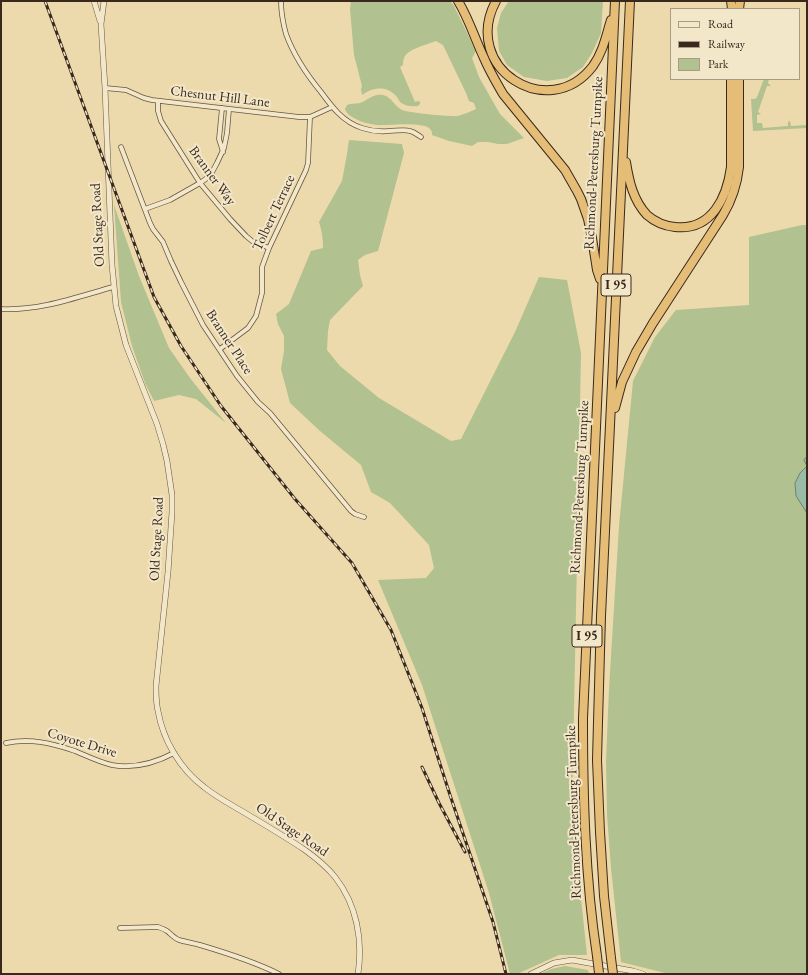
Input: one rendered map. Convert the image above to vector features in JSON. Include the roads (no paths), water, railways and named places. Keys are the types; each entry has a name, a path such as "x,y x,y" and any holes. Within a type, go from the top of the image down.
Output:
{"highway":[{"path":"458,1 496,83 503,94 565,170 577,191 588,219 597,270 602,284"},
{"path":"496,1 489,18 488,34 490,48 497,64 508,76 520,84 546,90 569,85 582,77 590,68 604,45 614,4"},
{"name":"Richmond-Petersburg Turnpike","path":"613,974 604,896 598,802 598,722 601,616 630,1"},
{"name":"Richmond-Petersburg Turnpike","path":"600,974 590,893 586,844 583,718 614,4"},
{"path":"623,144 629,182 632,191 641,208 647,215 658,223 673,227 688,226 708,218 719,205 730,177 731,80"},
{"path":"610,426 622,382 631,361 653,323 726,211 733,195 739,167 739,80"}],"street":[{"name":"Old Stage Road","path":"94,1 101,24"},
{"name":"Old Stage Road","path":"104,1 101,24 113,287 117,311 126,345 157,424 170,478 172,512 170,544 156,686 157,706 160,721 174,753 194,779 213,794 305,850 316,858 334,876 348,899 357,925 360,952 358,974"},
{"path":"281,1 283,24 286,35 296,56 332,107 342,117 350,123 369,130 406,130 414,132 421,137"},
{"name":"Chesnut Hill Lane","path":"105,88 126,90 144,98 158,101 299,117 310,117 332,107"},
{"name":"Branner Way","path":"158,101 158,111 161,121 200,183 246,236 252,241 269,248"},
{"path":"222,108 219,139 223,152"},
{"path":"145,209 170,200 210,176 223,152 227,133 229,109"},
{"name":"Tolbert Terrace","path":"220,349 248,328 256,316 262,293 262,267 269,248 308,163 310,117"},
{"name":"Branner Place","path":"121,147 150,223 163,242 171,262 203,325 237,376 251,394 270,413 351,511 364,517"},
{"path":"1,309 37,307 113,287"},
{"name":"Coyote Drive","path":"6,743 25,741 42,742 75,751 101,762 120,766 139,766 149,764 174,753"},
{"path":"120,928 158,927 164,929 179,940 229,953 249,960 279,974"},
{"path":"531,974 554,963 572,960 643,974"}],"railway":[{"path":"45,1 154,297 181,346 221,406 295,499 352,563 391,630 422,708 493,922 506,974"},
{"path":"422,767 465,852"}]}
